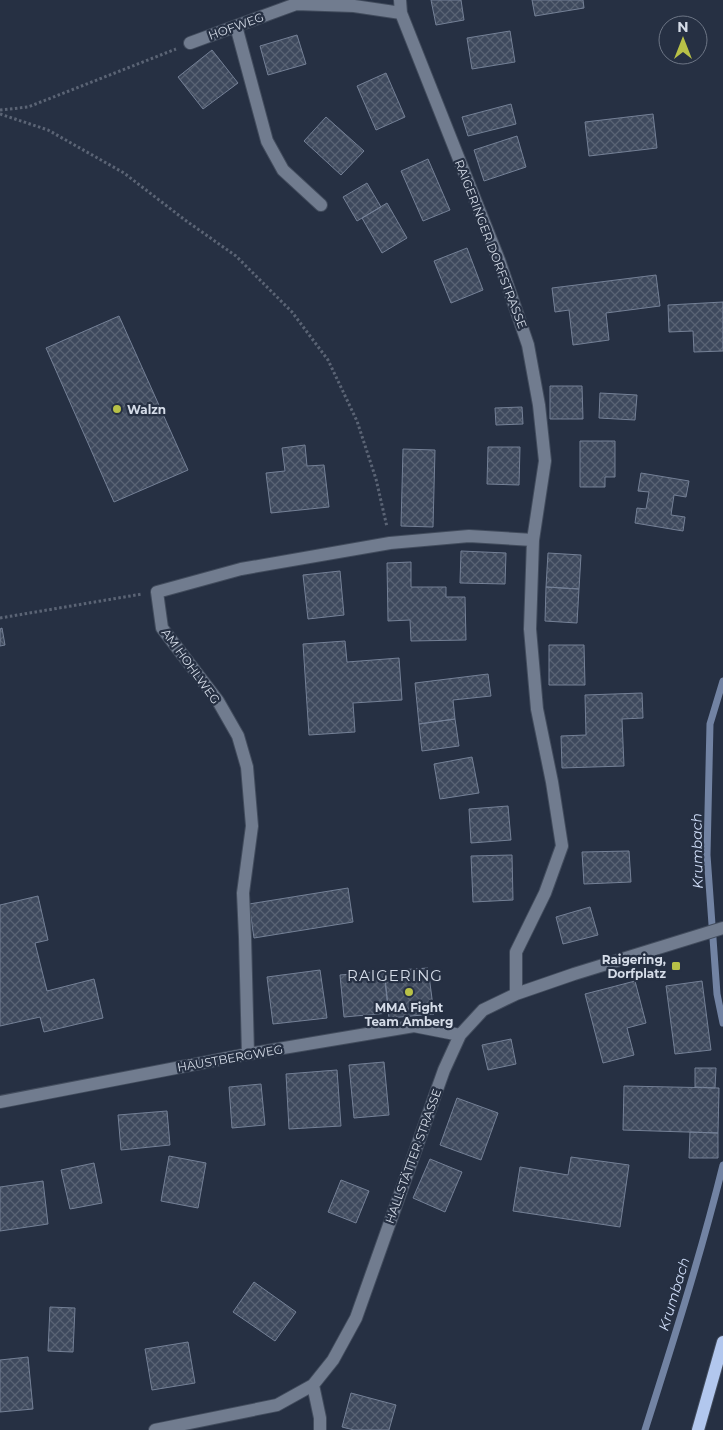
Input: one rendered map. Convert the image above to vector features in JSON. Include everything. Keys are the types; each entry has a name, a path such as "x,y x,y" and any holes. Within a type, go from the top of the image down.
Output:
{"main road":[{"path":"698,1430 723,1342"}],"street":[{"name":"HOFWEG","path":"190,43 296,4 400,6"},
{"name":"RAIGERINGER DORFSTRASSE","path":"400,6 499,260 528,345 539,405 544,461 532,540 530,629 537,709 552,782 562,846 545,893 516,952 516,994"},
{"path":"236,26 267,141 283,170 321,206"},
{"path":"157,592 241,569 390,543 469,536 532,540"},
{"name":"AM HOHLWEG","path":"157,592 162,628 218,701 238,736 247,767 252,826 243,893 246,937 248,1054"},
{"name":"HALLSTÄTTER STRASSE","path":"155,1430 277,1405 313,1385 333,1360 356,1318 444,1070 460,1035 484,1010 516,994 574,974 723,928"},
{"name":"HÄUSTBERGWEG","path":"0,1102 248,1054 414,1026 460,1035"},
{"path":"313,1385 320,1418 320,1430"}],"path":[{"path":"0,112 28,106 190,43"},
{"path":"0,112 48,130 124,173 236,256 292,312 328,360 357,421 376,479 390,543"},
{"path":"0,618 157,592"}],"building":[{"path":"431,0 461,0 464,20 436,25"},
{"path":"532,0 583,0 584,8 535,16"},
{"path":"510,31 515,62 472,69 467,38"},
{"path":"297,35 306,64 268,75 260,46"},
{"path":"212,50 238,83 203,109 178,77"},
{"path":"386,73 405,117 376,130 357,86"},
{"path":"511,104 516,124 468,136 462,117"},
{"path":"653,114 657,148 589,156 585,122"},
{"path":"326,117 364,151 341,175 304,141"},
{"path":"517,136 526,167 484,181 474,150"},
{"path":"428,159 450,210 423,221 401,171"},
{"path":"367,183 381,207 357,221 343,197"},
{"path":"387,203 407,238 382,253 362,218"},
{"path":"467,248 483,290 451,303 434,261"},
{"path":"656,275 660,306 606,313 609,340 573,345 569,310 555,312 552,288"},
{"path":"723,302 723,351 694,352 693,331 669,332 668,305"},
{"name":"Walzn","path":"119,316 188,470 114,502 46,348"},
{"path":"550,386 582,386 583,419 550,419"},
{"path":"600,393 637,395 635,420 599,418"},
{"path":"522,407 523,424 496,425 495,408"},
{"path":"580,441 615,441 615,477 605,477 605,487 580,487"},
{"path":"305,445 307,466 324,465 329,507 271,513 266,473 285,471 282,448"},
{"path":"488,447 520,447 519,485 487,484"},
{"path":"403,449 435,450 433,527 401,526"},
{"path":"641,473 689,481 686,497 674,495 671,515 685,517 683,531 635,523 637,508 646,509 649,492 638,491"},
{"path":"461,551 506,553 505,584 460,583"},
{"path":"548,553 581,555 579,589 546,587"},
{"path":"411,562 411,587 446,587 446,597 465,597 466,640 411,641 410,620 388,621 387,563"},
{"path":"340,571 344,615 308,619 303,575"},
{"path":"546,587 579,589 577,623 545,621"},
{"path":"2,628 5,645 0,646 0,629"},
{"path":"345,641 347,662 399,658 402,700 353,703 355,732 309,735 303,644"},
{"path":"549,645 584,645 585,685 549,685"},
{"path":"488,674 491,696 453,700 455,719 419,724 415,683"},
{"path":"642,693 643,718 622,719 624,766 562,768 561,736 586,735 585,695"},
{"path":"455,719 459,746 422,751 419,724"},
{"path":"472,757 479,793 440,799 434,764"},
{"path":"508,806 511,840 471,843 469,809"},
{"path":"629,851 631,882 584,884 582,852"},
{"path":"512,855 513,900 473,902 471,856"},
{"path":"348,888 353,922 254,938 249,904"},
{"path":"38,896 48,940 35,943 47,991 94,979 103,1018 44,1032 40,1017 0,1026 0,905"},
{"path":"590,907 598,935 563,944 556,917"},
{"name":"MMA Fight Team Amberg","path":"428,968 434,1014 389,1018 384,971"},
{"path":"320,970 327,1018 273,1024 267,977"},
{"path":"384,971 389,1013 344,1017 340,975"},
{"path":"635,981 646,1023 627,1028 634,1055 603,1063 585,994"},
{"path":"702,981 711,1050 675,1054 666,986"},
{"path":"511,1039 516,1064 488,1070 482,1045"},
{"path":"384,1062 389,1115 354,1118 349,1065"},
{"path":"695,1068 716,1068 715,1088 695,1087"},
{"path":"337,1070 341,1126 289,1129 286,1074"},
{"path":"261,1084 265,1125 232,1128 229,1087"},
{"path":"624,1086 719,1088 718,1133 623,1130"},
{"path":"457,1098 498,1113 481,1160 440,1145"},
{"path":"167,1111 170,1145 121,1150 118,1115"},
{"path":"690,1132 718,1133 718,1158 689,1158"},
{"path":"169,1156 206,1163 198,1208 161,1201"},
{"path":"571,1157 629,1165 620,1227 513,1211 520,1167 568,1175"},
{"path":"430,1159 462,1172 445,1212 413,1198"},
{"path":"94,1163 102,1203 70,1209 61,1170"},
{"path":"341,1180 369,1191 356,1223 328,1212"},
{"path":"43,1181 48,1224 0,1231 0,1187"},
{"path":"254,1282 296,1312 275,1341 233,1312"},
{"path":"50,1307 75,1308 73,1352 48,1351"},
{"path":"188,1342 195,1383 152,1390 145,1349"},
{"path":"28,1357 33,1409 0,1412 0,1360"},
{"path":"351,1393 396,1405 389,1430 354,1430 342,1427"}],"waterway":[{"name":"Krumbach","path":"723,681 710,724 707,855 717,994 723,1023"},
{"name":"Krumbach","path":"645,1430 696,1265 723,1165"}],"place":[{"name":"Walzn","path":"117,409"},
{"name":"Raigering, Dorfplatz","path":"676,966"},
{"name":"MMA Fight Team Amberg","path":"409,992"}],"district":[{"name":"RAIGERING","path":"395,975"}]}
